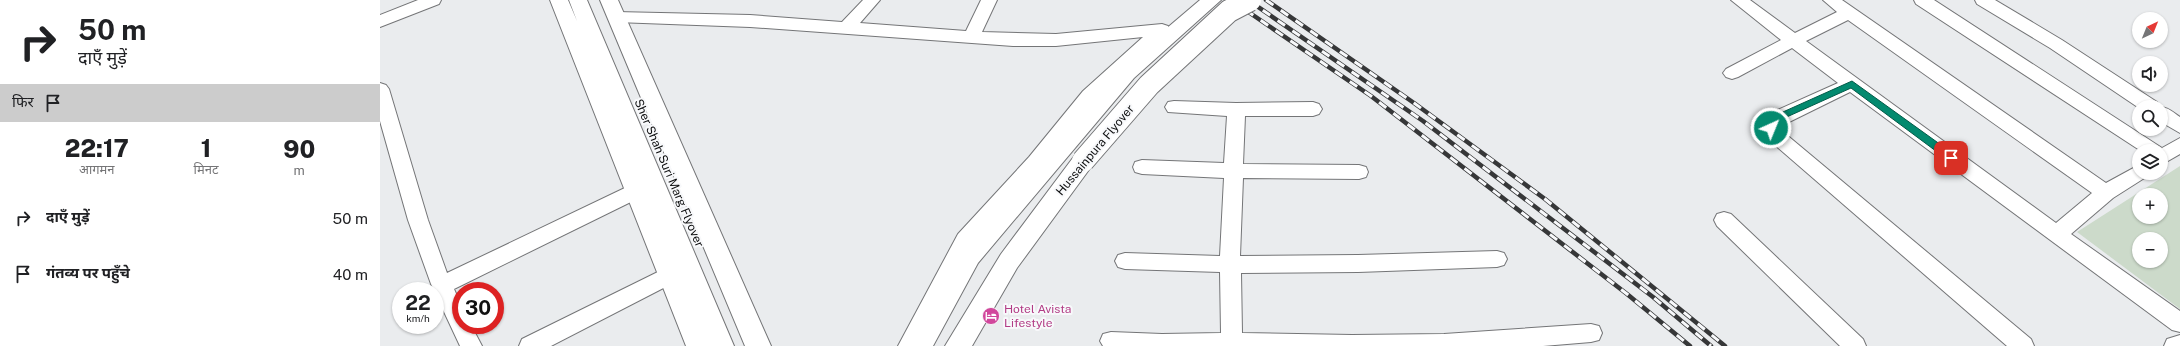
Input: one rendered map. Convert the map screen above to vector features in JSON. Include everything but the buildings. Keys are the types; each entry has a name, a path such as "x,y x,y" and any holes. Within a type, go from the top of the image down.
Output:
{"main road":[{"path":"559,0 699,346"},
{"name":"Sher Shah Suri Marg Flyover","path":"578,0 721,346"},
{"name":"Sher Shah Suri Marg Flyover","path":"596,0 742,346"},
{"name":"Hussainpura Flyover","path":"920,346 970,256 1127,73 1212,0"},
{"name":"Hussainpura Flyover","path":"958,346 1009,261 1083,161 1149,85 1230,11 1250,0"},
{"path":"612,9 758,346"}],"street":[{"path":"380,21 433,0"},
{"path":"846,28 872,0"},
{"path":"971,37 989,0"},
{"path":"1739,0 2180,323"},
{"path":"1831,0 2106,193"},
{"path":"1922,0 2143,144"},
{"path":"1983,0 2056,44 2140,100"},
{"path":"612,9 750,21 971,37 1056,40 1162,30 1089,96 1036,162 965,240 909,346"},
{"path":"1732,73 1752,61 1849,13"},
{"path":"1852,84 1777,118 1771,124 1774,134 2023,346"},
{"path":"380,89 424,242 441,282"},
{"path":"1174,107 1236,110 1313,109"},
{"path":"1232,344 1230,264 1236,110"},
{"path":"2168,118 2180,126"},
{"path":"2168,151 2180,145"},
{"path":"1142,167 1234,171 1358,172"},
{"path":"2057,234 2106,193 2132,176"},
{"path":"444,284 636,191"},
{"path":"1724,220 1855,346"},
{"path":"1125,261 1356,265 1497,260"},
{"path":"530,346 670,275"},
{"path":"444,290 456,320 471,346"},
{"path":"1111,341 1162,344 1444,344 1591,333"},
{"path":"2175,346 2180,345"}],"green space":[{"path":"2180,166 2180,309 2077,232 2132,197 2132,224 2168,224 2168,188 2146,188 2158,180 2168,180 2168,174"}],"railway":[{"path":"1231,0 1371,96 1627,294 1690,346"},
{"path":"1248,0 1423,121 1653,297 1711,346"},
{"path":"1266,0 1414,103 1545,199 1725,346"}],"place":[{"name":"Hotel Avista Lifestyle","path":"991,316"}],"route":[{"path":"1771,128 1771,124 1777,118 1852,84 1951,158"}]}
